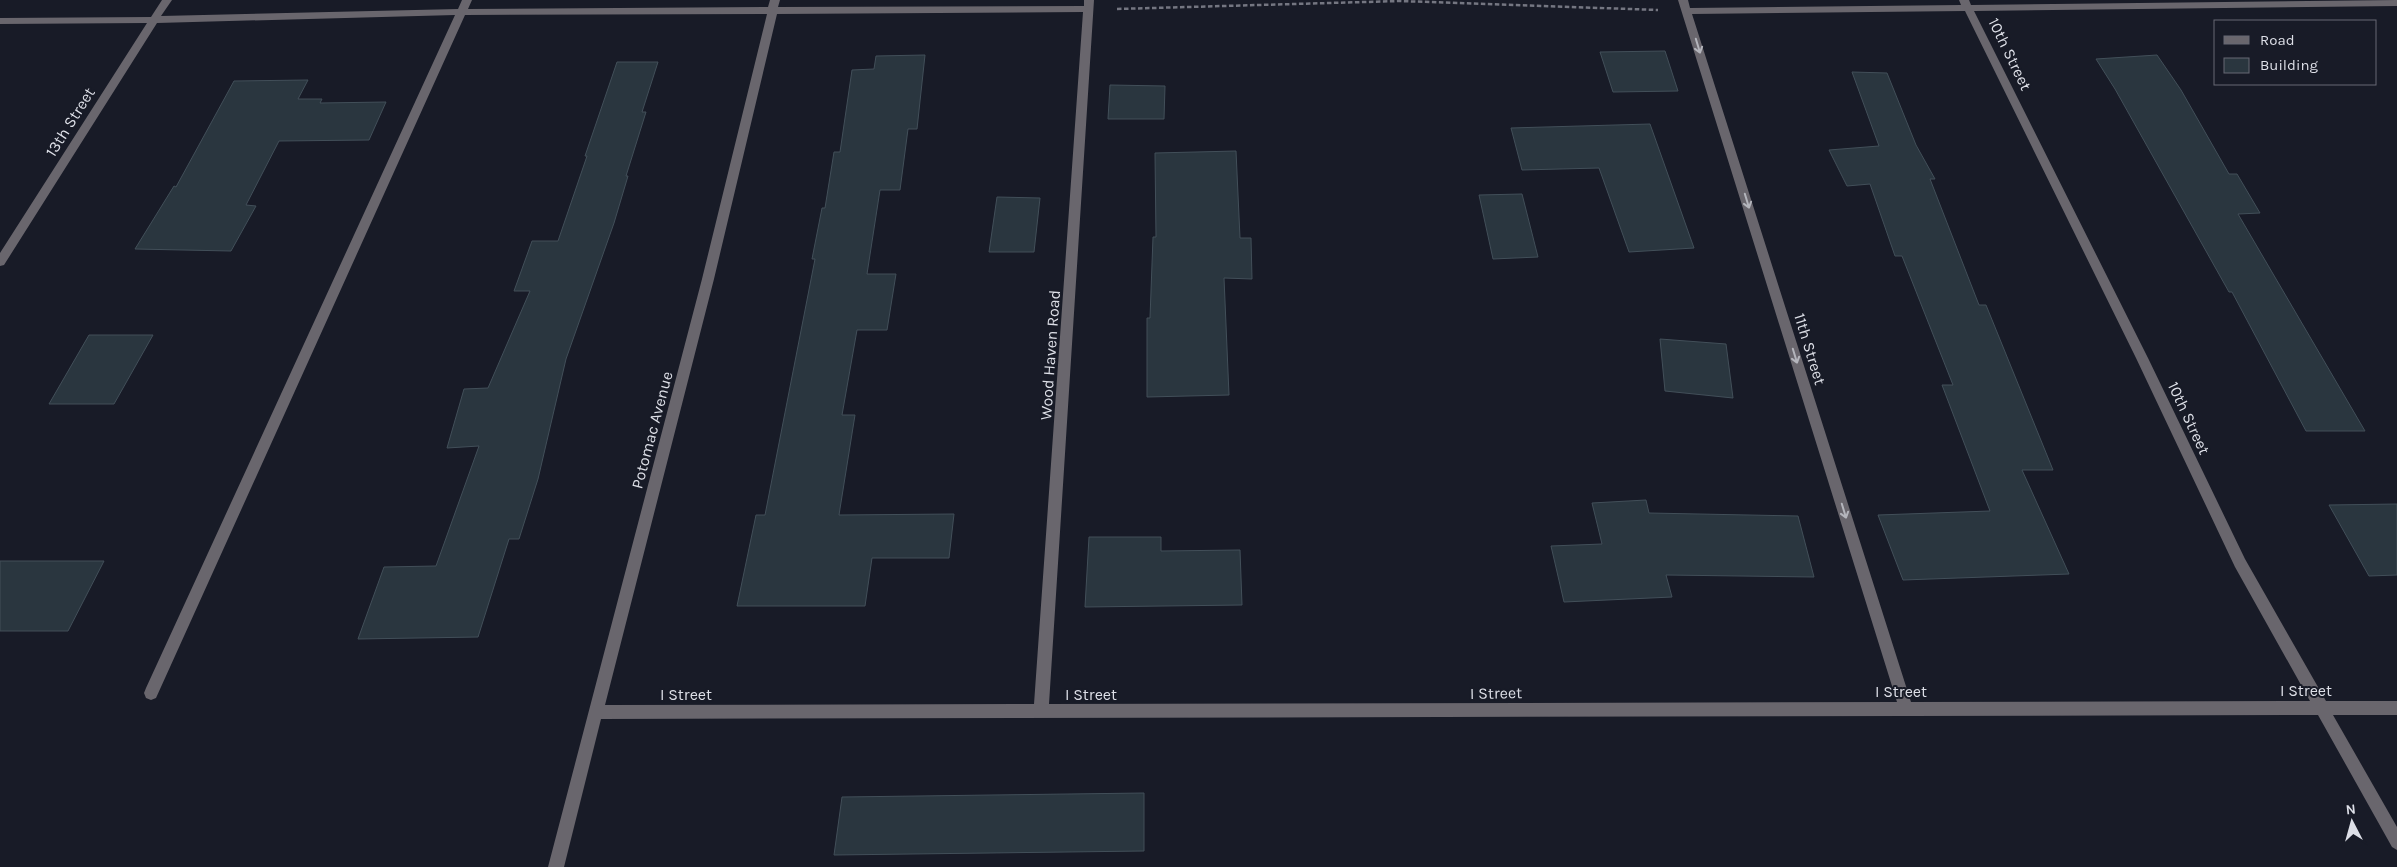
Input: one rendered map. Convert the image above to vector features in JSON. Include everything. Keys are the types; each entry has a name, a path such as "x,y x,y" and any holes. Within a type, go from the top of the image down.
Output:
{"street":[{"name":"13th Street","path":"0,262 167,0"},
{"path":"152,693 467,0"},
{"path":"1685,6 2397,4"},
{"path":"0,20 154,20 774,6 934,9 1089,5"},
{"name":"Wood Haven Road","path":"1042,712 1089,5"},
{"name":"10th Street","path":"1967,5 2142,358 2240,563 2397,842"},
{"name":"Potomac Avenue","path":"556,867 708,279 774,6"},
{"name":"11th Street","path":"1685,6 1906,709"},
{"name":"I Street","path":"596,712 2397,708"}],"path":[{"path":"1089,5 1400,1 1685,6"}],"building":[{"path":"1665,51 1678,91 1613,92 1600,52"},
{"path":"925,55 917,129 908,129 900,190 880,190 867,274 896,274 887,330 857,330 842,415 855,415 839,515 954,514 949,558 872,558 865,606 737,606 756,515 765,515 815,259 812,259 822,208 825,208 834,152 840,152 852,70 874,69 876,56"},
{"path":"2157,55 2181,90 2229,174 2237,174 2260,213 2238,214 2365,431 2306,431 2232,292 2229,292 2115,89 2096,59"},
{"path":"617,62 658,62 642,112 646,112 614,223 566,359 538,479 519,539 509,539 478,637 358,639 384,567 436,566 479,446 447,448 464,389 488,388 530,291 514,291 532,241 558,241"},
{"path":"1852,72 1887,73 1916,145 1935,179 1930,179 1979,305 1986,305 2053,470 2022,470 2069,574 1903,580 1878,515 1990,511 1942,385 1953,385 1902,256 1895,256 1870,184 1847,186 1829,150 1879,146"},
{"path":"308,80 298,99 322,99 320,103 386,102 369,140 279,141 246,205 256,206 231,251 135,249 174,186 176,187 234,81"},
{"path":"1110,85 1165,86 1164,119 1108,119"},
{"path":"1650,124 1694,248 1629,252 1599,168 1522,170 1511,128"},
{"path":"1236,151 1240,238 1251,238 1252,279 1224,278 1229,395 1147,397 1147,318 1150,318 1153,237 1156,237 1155,153"},
{"path":"1522,194 1538,257 1493,259 1479,195"},
{"path":"997,197 1040,198 1034,252 989,252"},
{"path":"89,335 153,335 114,404 49,404"},
{"path":"1660,339 1726,344 1733,398 1665,391"},
{"path":"1646,500 1649,513 1798,516 1814,577 1666,575 1672,597 1564,602 1551,546 1602,544 1592,503"},
{"path":"2397,504 2397,575 2369,576 2329,505"},
{"path":"1089,537 1161,537 1161,551 1240,550 1242,605 1085,607"},
{"path":"0,561 104,561 68,631 0,631"},
{"path":"1144,793 1144,851 834,855 842,797"}]}
